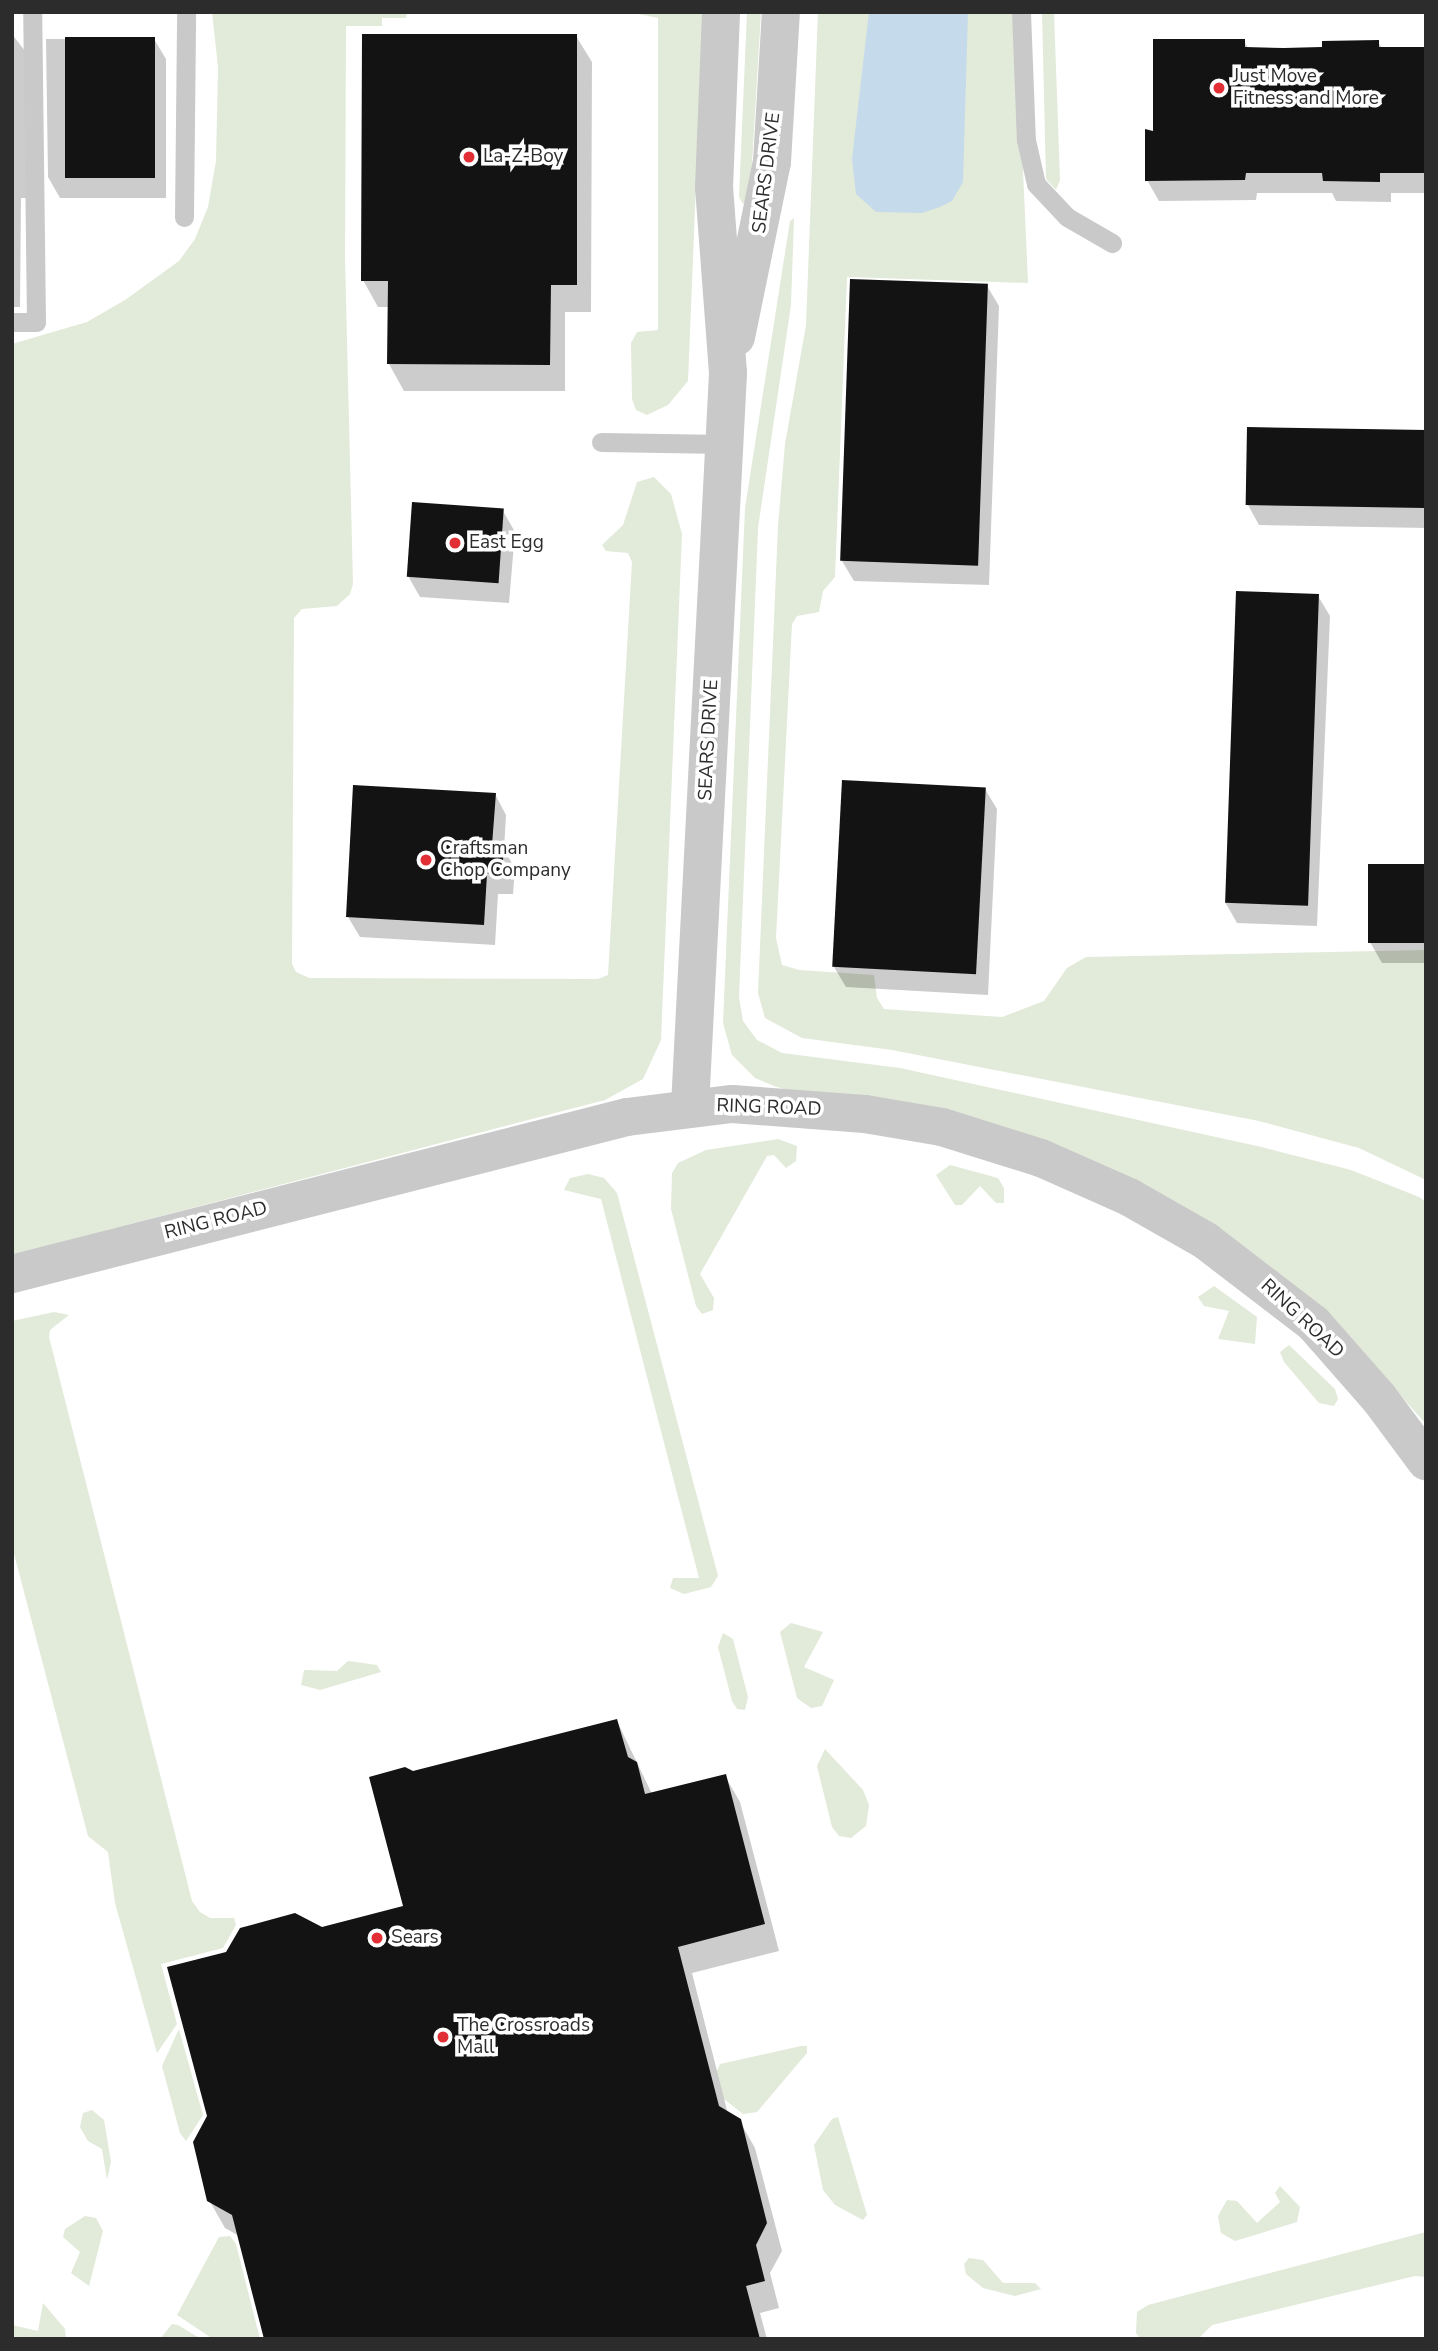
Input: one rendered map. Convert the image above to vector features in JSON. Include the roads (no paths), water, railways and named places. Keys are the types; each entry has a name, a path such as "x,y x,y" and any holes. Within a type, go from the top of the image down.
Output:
{"street":[{"name":"SEARS DRIVE","path":"690,1106 728,373 714,188 721,12"},
{"name":"SEARS DRIVE","path":"728,373 770,175 780,12"},
{"name":"RING ROAD","path":"12,1274 580,1127 690,1106 775,1105 942,1127 1041,1158 1109,1188 1206,1241 1289,1302 1362,1377 1426,1461"}],"lane":[{"path":"12,322 36,322 32,12"},
{"path":"184,217 186,12"},
{"path":"1021,12 1026,140 1036,184 1067,217 1112,243"},
{"path":"601,442 724,443"}],"water":[{"path":"869,12 968,12 963,182 952,201 922,213 876,212 856,194 852,159"}],"place":[{"name":"Just Move Fitness and More","path":"1219,88"},
{"name":"La-Z-Boy","path":"469,157"},
{"name":"East Egg","path":"455,543"},
{"name":"Craftsman Chop Company","path":"426,860"},
{"name":"Sears","path":"377,1938"},
{"name":"The Crossroads Mall","path":"443,2037"}]}
